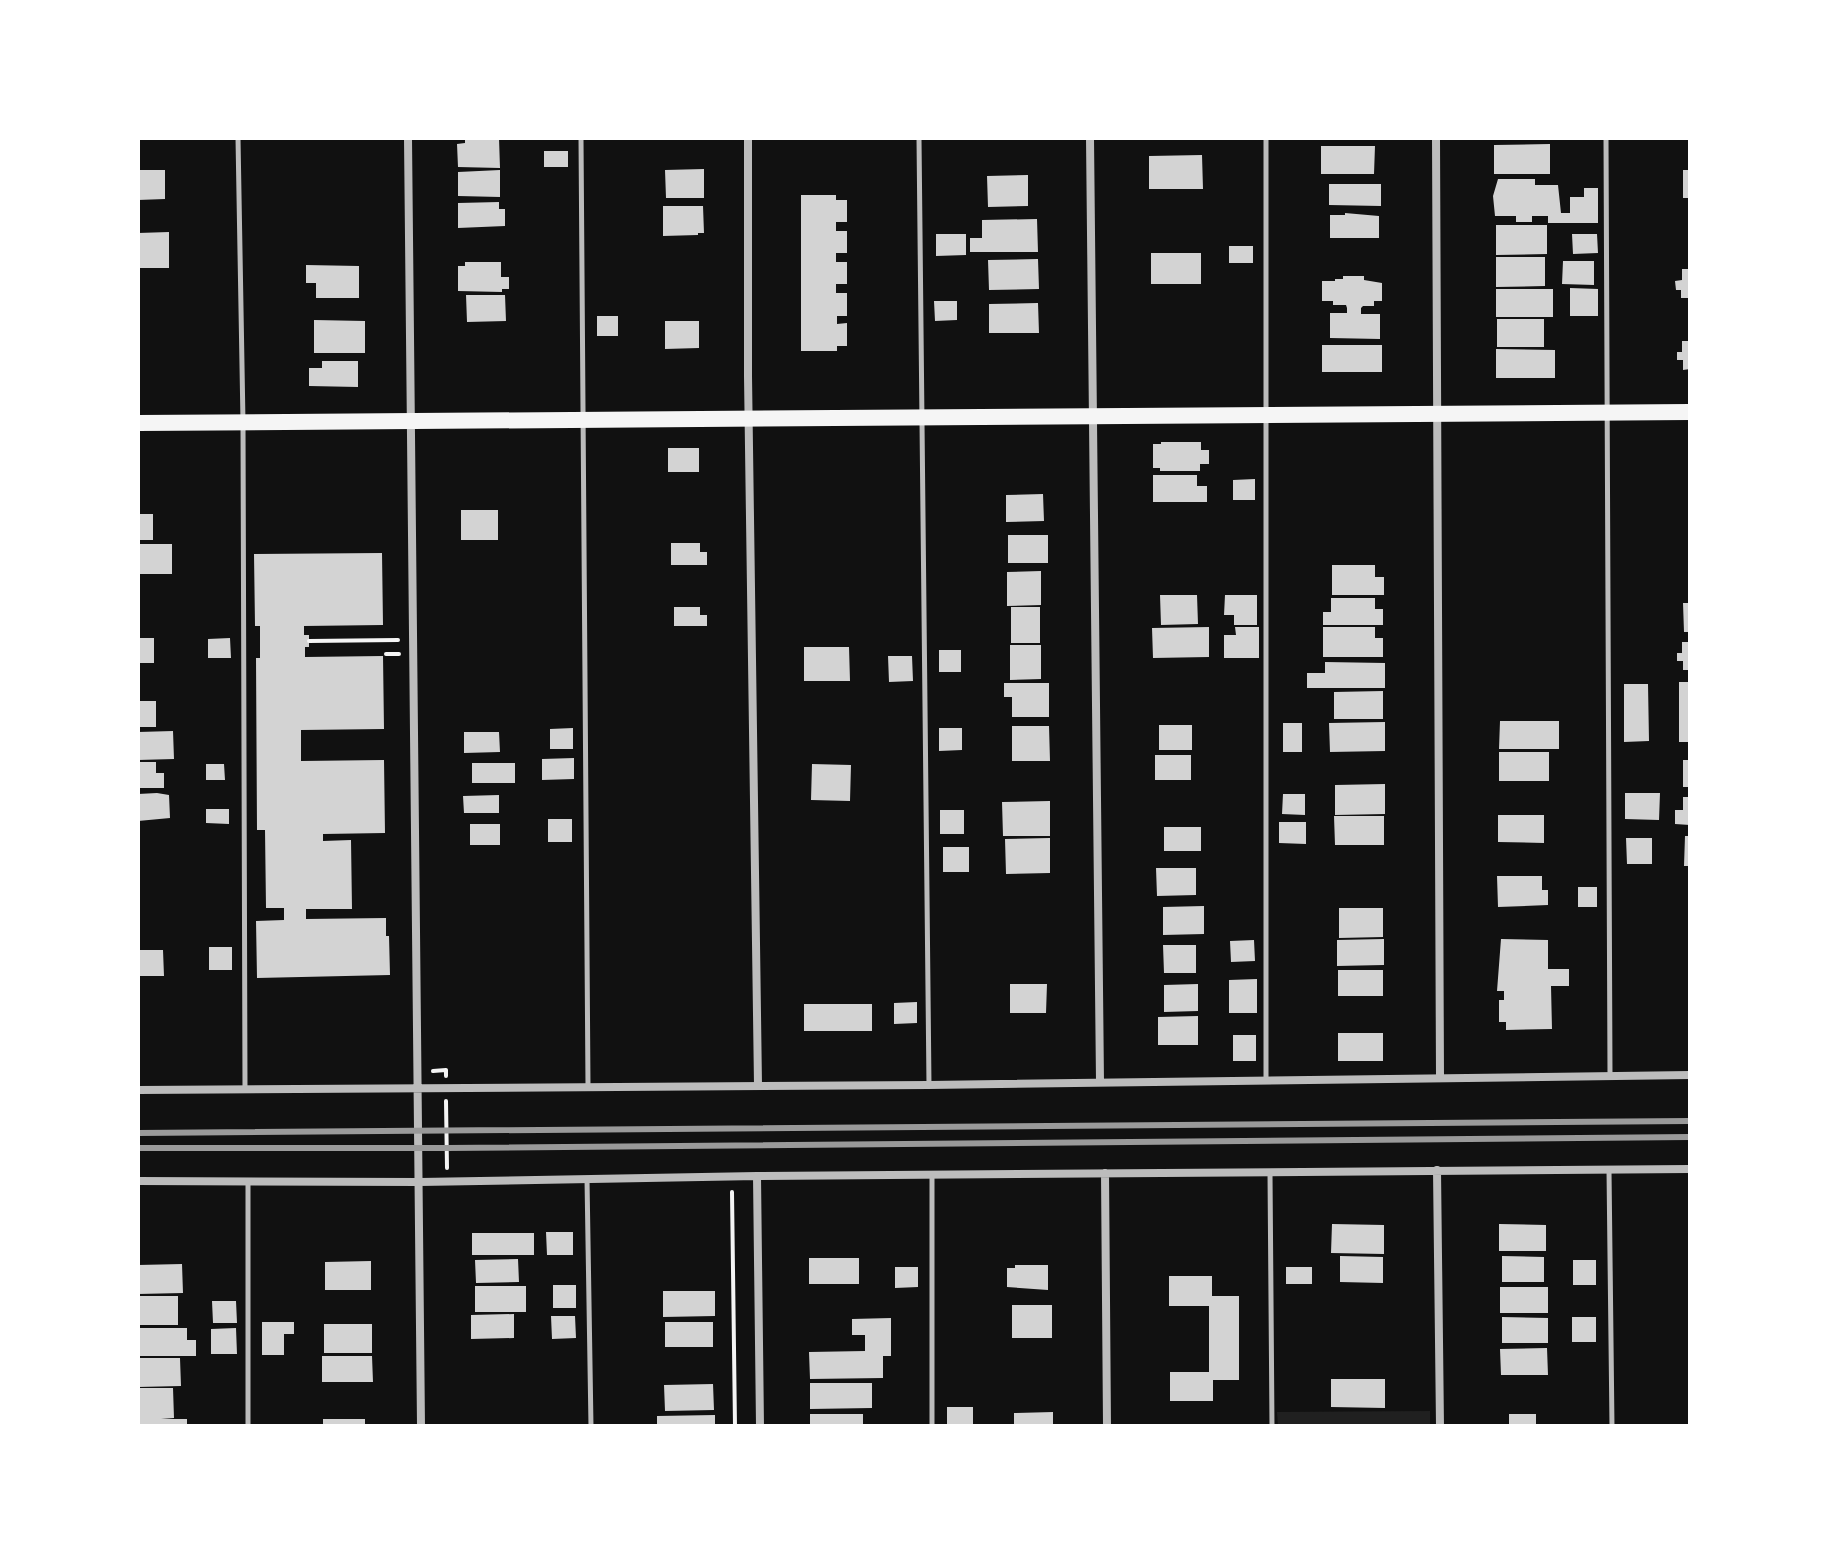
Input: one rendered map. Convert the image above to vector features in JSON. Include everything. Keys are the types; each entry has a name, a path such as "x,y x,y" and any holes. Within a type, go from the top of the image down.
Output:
{"main road":[{"path":"138,423 1690,412"}],"street":[{"path":"408,138 421,1426"},
{"path":"748,138 758,1085"},
{"path":"1090,138 1100,1082"},
{"path":"1436,138 1440,1078"},
{"path":"138,1090 929,1085 1690,1075"},
{"path":"138,1181 447,1182 757,1176 1690,1169"},
{"path":"1437,1170 1440,1426"},
{"path":"1105,1173 1107,1426"},
{"path":"757,1176 760,1426"}],"lane":[{"path":"238,138 243,422 245,1090"},
{"path":"581,138 588,1086"},
{"path":"919,138 929,1085"},
{"path":"1266,138 1266,1080"},
{"path":"1606,138 1610,1075"},
{"path":"1609,1170 1612,1426"},
{"path":"1270,1172 1272,1426"},
{"path":"932,1175 932,1426"},
{"path":"587,1179 591,1426"},
{"path":"248,1182 248,1426"}],"path":[{"path":"309,641 399,640"},
{"path":"436,1071 446,1070"},
{"path":"446,1077 447,1182"},
{"path":"719,1192 733,1192 735,1426"}],"shaded area":[{"path":"1430,1411 1430,1426 1278,1426 1277,1412"}],"building":[{"path":"465,138 499,138 500,168 458,167 457,144 465,143"},
{"path":"1550,144 1550,174 1494,174 1494,145"},
{"path":"1321,146 1375,146 1374,174 1321,174"},
{"path":"544,151 568,151 568,167 544,167"},
{"path":"1202,155 1203,189 1149,189 1149,156"},
{"path":"704,169 704,198 666,198 665,170"},
{"path":"138,170 165,170 165,199 138,200"},
{"path":"500,170 500,197 458,196 458,172"},
{"path":"1683,170 1690,170 1690,198 1683,198"},
{"path":"1028,175 1028,206 988,207 987,176"},
{"path":"1498,179 1535,179 1535,185 1558,185 1561,213 1570,213 1570,197 1584,197 1584,188 1598,188 1598,223 1548,223 1548,216 1532,216 1532,222 1516,222 1516,216 1495,216 1493,196"},
{"path":"1329,184 1381,184 1381,206 1329,205"},
{"path":"801,195 836,195 836,200 847,200 847,222 836,222 836,231 847,231 847,253 836,253 836,262 847,262 847,284 836,284 836,293 847,293 847,316 837,316 837,324 847,323 847,346 837,346 837,351 801,351"},
{"path":"499,202 499,209 505,209 505,226 458,228 458,203"},
{"path":"663,206 703,206 704,233 663,236"},
{"path":"1330,215 1379,216 1379,238 1330,238"},
{"path":"1037,219 1038,252 970,252 970,238 982,238 982,220"},
{"path":"1496,225 1547,225 1547,254 1496,255"},
{"path":"169,232 169,268 138,268 138,233"},
{"path":"936,234 966,234 966,255 936,256"},
{"path":"1572,234 1597,234 1598,253 1573,254"},
{"path":"1229,246 1253,246 1253,263 1229,263"},
{"path":"1151,253 1201,253 1201,284 1151,284"},
{"path":"1496,257 1545,257 1545,286 1496,287"},
{"path":"1038,259 1039,289 989,290 988,260"},
{"path":"1563,261 1594,261 1594,285 1562,284"},
{"path":"465,262 501,262 501,277 509,277 509,289 502,289 502,292 458,291 458,266 465,266"},
{"path":"306,265 359,266 359,298 316,298 316,283 306,283"},
{"path":"1682,269 1690,269 1690,298 1681,298 1681,290 1676,290 1675,281 1682,280"},
{"path":"1343,276 1364,276 1364,280 1382,283 1382,301 1374,301 1374,306 1361,308 1361,314 1380,314 1380,339 1330,338 1330,313 1347,313 1347,308 1346,305 1333,305 1333,301 1322,301 1322,281 1335,281 1343,279"},
{"path":"1570,288 1598,289 1598,316 1570,316"},
{"path":"1496,289 1553,289 1553,317 1496,317"},
{"path":"466,295 505,295 506,321 467,322"},
{"path":"934,301 957,301 957,320 935,321"},
{"path":"1038,303 1039,333 989,333 989,304"},
{"path":"597,316 618,316 618,336 597,336"},
{"path":"1497,319 1544,319 1544,347 1497,347"},
{"path":"314,320 365,321 365,353 314,353"},
{"path":"665,321 699,321 699,348 665,349"},
{"path":"1682,341 1690,341 1690,369 1683,370 1683,360 1677,360 1677,352 1682,352"},
{"path":"1322,345 1382,345 1382,372 1322,372"},
{"path":"1496,349 1555,350 1555,378 1496,378"},
{"path":"322,361 358,361 358,387 309,386 309,368 322,368"},
{"path":"1201,442 1201,450 1209,450 1209,464 1200,464 1200,471 1160,471 1160,468 1153,468 1153,444"},
{"path":"668,448 699,448 699,472 668,472"},
{"path":"1153,475 1197,475 1197,486 1207,486 1207,502 1153,502"},
{"path":"1255,479 1255,500 1233,500 1233,480"},
{"path":"1043,494 1044,521 1006,522 1006,495"},
{"path":"461,510 498,510 498,540 461,540"},
{"path":"138,514 153,514 153,540 138,540"},
{"path":"1008,535 1048,535 1048,563 1008,563"},
{"path":"671,543 700,543 700,552 707,552 707,565 671,565"},
{"path":"138,544 172,544 172,574 138,574"},
{"path":"382,553 383,625 304,626 304,635 309,635 305,657 383,656 384,729 301,730 301,761 384,760 385,833 323,834 323,841 351,840 352,909 306,909 306,919 386,918 390,975 257,978 256,921 284,920 284,908 266,908 265,830 257,830 256,658 260,658 260,626 255,626 254,554"},
{"path":"1332,565 1375,565 1375,577 1384,577 1384,595 1332,595"},
{"path":"1041,571 1041,605 1007,606 1007,572"},
{"path":"1160,595 1197,595 1198,624 1161,625"},
{"path":"1225,595 1257,595 1257,625 1234,625 1234,615 1224,615"},
{"path":"1331,598 1375,598 1375,609 1383,609 1383,625 1323,625 1323,612 1331,612"},
{"path":"1683,603 1690,603 1690,632 1684,632"},
{"path":"674,607 700,607 700,615 707,615 707,626 674,626"},
{"path":"1011,607 1040,607 1040,643 1011,643"},
{"path":"1209,627 1209,657 1153,658 1152,628"},
{"path":"1235,627 1259,627 1259,658 1224,658 1224,635 1236,635"},
{"path":"1323,627 1375,627 1375,638 1383,638 1383,657 1323,657"},
{"path":"138,638 154,638 154,663 138,663"},
{"path":"230,638 231,658 208,658 208,639"},
{"path":"1682,642 1690,642 1690,670 1683,670 1683,661 1677,661 1677,653 1682,653"},
{"path":"1010,645 1041,645 1041,679 1010,680"},
{"path":"804,647 849,647 850,681 804,681"},
{"path":"939,650 961,650 961,672 939,672"},
{"path":"888,656 912,656 913,681 889,682"},
{"path":"1325,662 1385,663 1385,688 1307,688 1307,673 1325,673"},
{"path":"1679,682 1690,682 1690,742 1679,742"},
{"path":"1004,683 1049,683 1049,717 1012,717 1012,697 1004,697"},
{"path":"1624,684 1648,684 1649,741 1624,742"},
{"path":"1383,691 1383,719 1334,719 1334,692"},
{"path":"138,701 156,701 156,727 138,727"},
{"path":"1500,721 1559,721 1559,749 1499,749"},
{"path":"1385,722 1385,751 1330,752 1329,723"},
{"path":"1283,723 1302,723 1302,752 1283,752"},
{"path":"1159,725 1192,725 1192,750 1159,750"},
{"path":"1012,726 1049,726 1050,761 1012,761"},
{"path":"573,728 573,749 550,749 550,729"},
{"path":"939,728 962,728 962,750 939,751"},
{"path":"173,731 174,759 138,760 138,732"},
{"path":"464,732 499,732 500,752 464,753"},
{"path":"1499,752 1549,752 1549,781 1499,781"},
{"path":"1155,755 1191,755 1191,780 1155,780"},
{"path":"574,758 574,779 542,780 542,759"},
{"path":"1683,760 1690,760 1690,787 1683,787"},
{"path":"138,762 156,762 156,773 164,773 164,788 138,788"},
{"path":"472,763 515,763 515,783 472,783"},
{"path":"206,764 224,764 225,780 206,780"},
{"path":"812,764 851,765 850,801 811,800"},
{"path":"1385,784 1385,814 1335,815 1335,785"},
{"path":"1625,793 1660,793 1659,820 1625,819"},
{"path":"138,794 169,795 170,818 138,821"},
{"path":"1283,794 1305,794 1305,815 1282,814"},
{"path":"499,795 499,813 464,813 463,796"},
{"path":"1683,797 1690,797 1690,825 1675,824 1675,810 1683,810"},
{"path":"1050,801 1050,836 1003,836 1002,802"},
{"path":"206,809 229,809 229,824 206,823"},
{"path":"940,810 964,810 964,834 940,834"},
{"path":"1498,815 1544,815 1544,843 1498,842"},
{"path":"1334,816 1384,816 1384,845 1335,845"},
{"path":"548,819 572,819 572,842 548,842"},
{"path":"1279,822 1306,822 1306,844 1279,843"},
{"path":"470,824 500,824 500,845 470,845"},
{"path":"1164,827 1201,827 1201,851 1164,851"},
{"path":"1685,836 1690,836 1690,866 1684,866"},
{"path":"1050,838 1050,873 1006,874 1005,839"},
{"path":"1626,838 1652,838 1652,864 1627,864"},
{"path":"943,847 969,847 969,872 943,872"},
{"path":"1156,868 1196,868 1196,895 1157,896"},
{"path":"1497,876 1542,876 1542,890 1548,890 1548,905 1498,907"},
{"path":"1578,887 1597,887 1597,907 1578,907"},
{"path":"1204,906 1204,934 1163,935 1163,907"},
{"path":"1339,908 1383,908 1383,937 1339,938"},
{"path":"1384,939 1384,965 1337,966 1337,940"},
{"path":"1501,939 1548,940 1548,969 1569,969 1569,986 1551,986 1552,1029 1506,1030 1506,1022 1499,1022 1499,1000 1504,1000 1504,991 1497,991"},
{"path":"1254,940 1255,961 1231,962 1230,941"},
{"path":"1163,945 1196,945 1196,973 1164,973"},
{"path":"209,947 232,947 232,970 209,970"},
{"path":"138,950 163,950 164,976 138,976"},
{"path":"1338,970 1383,970 1383,996 1338,996"},
{"path":"1257,979 1257,1013 1229,1013 1229,980"},
{"path":"1010,984 1047,984 1046,1013 1010,1013"},
{"path":"1198,984 1198,1011 1164,1012 1164,985"},
{"path":"917,1002 917,1023 894,1024 894,1003"},
{"path":"804,1004 872,1004 872,1031 804,1031"},
{"path":"1198,1016 1198,1045 1158,1045 1158,1017"},
{"path":"1338,1033 1383,1033 1383,1061 1338,1061"},
{"path":"1233,1035 1256,1035 1256,1061 1233,1061"},
{"path":"1332,1224 1384,1225 1384,1254 1331,1253"},
{"path":"1499,1224 1546,1225 1546,1251 1499,1251"},
{"path":"546,1232 573,1232 573,1255 547,1255"},
{"path":"472,1233 534,1233 534,1255 472,1255"},
{"path":"1340,1256 1383,1257 1383,1283 1340,1282"},
{"path":"1502,1256 1544,1257 1544,1282 1502,1282"},
{"path":"809,1258 859,1258 859,1284 809,1284"},
{"path":"518,1259 519,1282 476,1283 475,1260"},
{"path":"1573,1260 1596,1260 1596,1285 1573,1285"},
{"path":"371,1261 371,1290 325,1290 325,1262"},
{"path":"182,1264 183,1293 138,1294 138,1265"},
{"path":"1015,1265 1048,1265 1048,1290 1007,1287 1007,1268 1015,1268"},
{"path":"895,1267 918,1267 918,1287 895,1288"},
{"path":"1286,1267 1312,1267 1312,1284 1286,1284"},
{"path":"1169,1276 1212,1276 1212,1296 1239,1296 1239,1380 1213,1380 1213,1401 1170,1401 1170,1372 1209,1372 1209,1306 1169,1306"},
{"path":"553,1285 576,1285 576,1308 553,1308"},
{"path":"475,1286 526,1286 526,1312 475,1312"},
{"path":"1500,1287 1548,1287 1548,1313 1500,1313"},
{"path":"663,1291 715,1291 715,1316 663,1317"},
{"path":"138,1296 178,1296 178,1325 138,1325"},
{"path":"212,1301 236,1301 237,1323 213,1323"},
{"path":"1012,1305 1052,1305 1052,1338 1012,1338"},
{"path":"514,1314 514,1338 471,1339 471,1315"},
{"path":"551,1316 575,1316 576,1338 552,1339"},
{"path":"1502,1317 1548,1318 1548,1343 1502,1343"},
{"path":"1572,1317 1596,1317 1596,1342 1572,1342"},
{"path":"891,1318 891,1356 883,1356 883,1378 810,1379 809,1352 865,1351 865,1335 852,1335 852,1319"},
{"path":"262,1322 294,1322 294,1334 284,1334 284,1355 262,1355"},
{"path":"665,1322 713,1322 713,1347 665,1347"},
{"path":"324,1324 372,1324 372,1353 324,1353"},
{"path":"138,1328 187,1328 187,1340 196,1340 196,1356 138,1356"},
{"path":"236,1328 237,1354 211,1354 211,1329"},
{"path":"1547,1348 1548,1375 1501,1375 1500,1349"},
{"path":"322,1356 372,1356 373,1382 322,1382"},
{"path":"138,1358 180,1358 181,1386 138,1387"},
{"path":"1331,1379 1385,1379 1385,1408 1331,1407"},
{"path":"810,1383 872,1383 872,1408 810,1409"},
{"path":"713,1384 714,1410 665,1411 664,1385"},
{"path":"138,1388 173,1388 174,1418 161,1419 187,1419 187,1426 138,1426"},
{"path":"947,1407 973,1407 973,1426 947,1426"},
{"path":"1053,1412 1053,1426 1014,1426 1014,1413"},
{"path":"810,1414 863,1414 863,1426 810,1426"},
{"path":"1509,1414 1536,1414 1536,1426 1509,1426"},
{"path":"715,1415 715,1426 657,1426 657,1416"},
{"path":"323,1419 365,1419 365,1426 323,1426"}],"railway":[{"path":"138,1133 1690,1121"},
{"path":"138,1148 1690,1137"}]}
